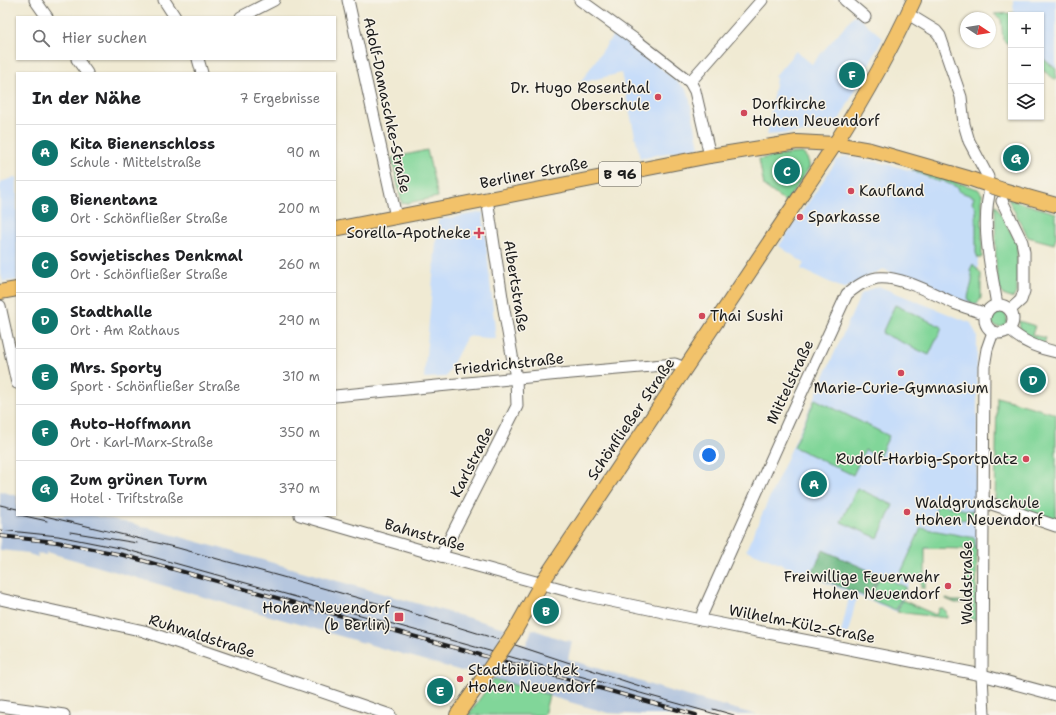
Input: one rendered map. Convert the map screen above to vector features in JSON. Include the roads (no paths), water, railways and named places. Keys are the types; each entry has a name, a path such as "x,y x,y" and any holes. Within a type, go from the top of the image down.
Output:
{"main road":[{"name":"Schönfließer Straße","path":"458,715 513,634 541,584 855,113 914,0"},
{"name":"Berliner Straße","path":"336,229 710,156 791,143 835,144"},
{"name":"B 96","path":"835,144 889,155 993,189 1056,205"},
{"path":"0,292 16,289"}],"street":[{"path":"35,0 46,16"},
{"path":"164,0 174,16"},
{"path":"243,16 274,0"},
{"name":"Adolf-Damaschke-Straße","path":"348,0 396,218"},
{"path":"580,0 690,82 695,91 710,156"},
{"path":"690,82 762,0"},
{"path":"845,0 865,17"},
{"path":"908,14 936,31 940,36 961,97 964,124 969,141 1022,242 1024,252 1024,291 1021,300 1010,310"},
{"path":"78,60 86,72"},
{"path":"198,60 202,72"},
{"path":"993,189 987,216 988,251 997,305"},
{"name":"Albertstraße","path":"487,199 516,378"},
{"name":"Mittelstraße","path":"701,620 703,612 847,294 866,281 877,278 901,280 959,305 986,314"},
{"path":"997,305 1003,305 1010,310 1013,318 1012,324 1009,328 1002,332 994,332 988,328 986,323 986,314 990,308 997,305"},
{"path":"0,306 16,378"},
{"path":"1009,328 1017,336 1030,344 1056,352"},
{"name":"Waldstraße","path":"984,715 982,674 982,501 984,367 987,350 994,332"},
{"name":"Friedrichstraße","path":"336,396 675,364 685,368"},
{"name":"Karlstraße","path":"441,556 517,406 516,378"},
{"path":"982,501 1056,526"},
{"name":"Bahnstraße","path":"303,516 541,584"},
{"name":"Wilhelm-Külz-Straße","path":"541,584 584,595 701,620 982,674 1056,695"},
{"name":"Ruhwaldstraße","path":"0,599 144,631 390,715"},
{"path":"0,706 64,715"}],"tram line":[{"path":"0,505 16,509"},
{"path":"24,516 47,521"},
{"path":"45,516 178,548 402,610 500,640 652,690"},
{"path":"0,530 58,536 124,549 719,715"},
{"path":"70,532 137,543"},
{"path":"713,709 734,715"}],"railway":[{"path":"0,536 57,542 123,555 696,715"}],"place":[{"name":"Auto-Hoffmann","path":"852,75"},
{"name":"Dr. Hugo Rosenthal Oberschule","path":"658,97"},
{"name":"Dorfkirche Hohen Neuendorf","path":"744,113"},
{"name":"Zum grünen Turm","path":"1016,158"},
{"name":"Sowjetisches Denkmal","path":"787,171"},
{"name":"Kaufland","path":"851,191"},
{"name":"Sparkasse","path":"800,217"},
{"name":"Sorella-Apotheke","path":"479,233"},
{"name":"Thai Sushi","path":"702,316"},
{"name":"Marie-Curie-Gymnasium","path":"901,373"},
{"name":"Stadthalle","path":"1033,380"},
{"name":"Rudolf-Harbig-Sportplatz","path":"1026,459"},
{"name":"Kita Bienenschloss","path":"814,484"},
{"name":"Waldgrundschule Hohen Neuendorf","path":"907,512"},
{"name":"Freiwillige Feuerwehr Hohen Neuendorf","path":"948,586"},
{"name":"Bienentanz","path":"546,611"},
{"name":"Hohen Neuendorf (b Berlin)","path":"399,617"},
{"name":"Stadtbibliothek Hohen Neuendorf","path":"460,679"},
{"name":"Mrs. Sporty","path":"440,691"}]}
